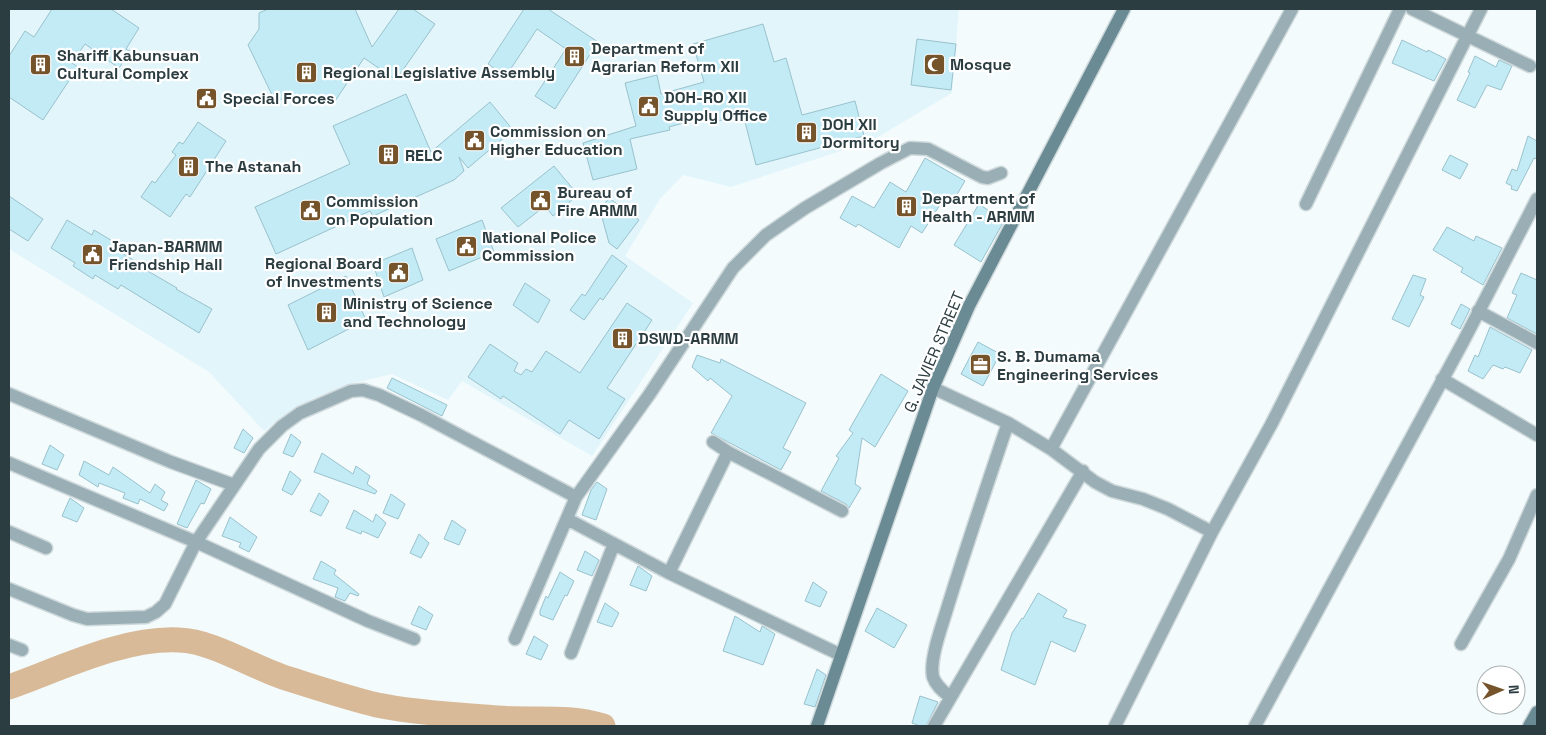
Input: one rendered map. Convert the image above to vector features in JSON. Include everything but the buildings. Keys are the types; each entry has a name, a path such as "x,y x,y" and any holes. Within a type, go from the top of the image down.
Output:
{"street":[{"name":"G. JAVIER STREET","path":"818,726 933,388 969,306 1124,9"},
{"path":"1051,449 1292,9"},
{"path":"1306,204 1400,9"},
{"path":"1412,9 1530,66"},
{"path":"1115,726 1212,532 1272,423 1480,9"},
{"path":"514,639 576,498 649,395 733,268 766,235 813,203 910,148 928,149 982,177 988,178 1001,173"},
{"path":"1255,726 1537,199"},
{"path":"1478,311 1537,343"},
{"path":"1442,379 1537,435"},
{"path":"933,388 1008,423 1051,449 1083,471 1095,482 1112,491 1143,499 1212,532"},
{"path":"9,589 73,615 88,619 146,617 156,612 165,604 196,542 260,450 282,426 300,414 351,391 363,390 379,395 421,415 576,498"},
{"path":"9,394 171,462 234,485"},
{"path":"950,698 939,687 933,676 938,641 965,551 1008,423"},
{"path":"713,442 728,452 842,511"},
{"path":"668,573 728,452"},
{"path":"9,463 196,542 368,621 414,639"},
{"path":"934,726 1083,471"},
{"path":"1461,644 1509,559 1537,495"},
{"path":"567,519 668,573 841,655"},
{"path":"9,532 46,548"},
{"path":"571,653 614,544"},
{"path":"9,645 22,650"},
{"path":"1529,726 1537,712"}],"shaded area":[{"path":"9,9 959,9 952,93 871,141 731,187 683,175 660,199 625,256 693,303 592,456 462,381 448,400 392,374 350,384 312,399 287,413 264,431 209,372 9,249"}],"waterway":[{"path":"9,687 114,649 158,640 179,640 206,645 276,674 377,705 452,715 510,719 550,719 577,721 603,726"}],"place":[{"name":"Department of Agrarian Reform XII","path":"575,57"},
{"name":"Shariff Kabunsuan Cultural Complex","path":"41,64"},
{"name":"Mosque","path":"934,64"},
{"name":"Regional Legislative Assembly","path":"307,72"},
{"name":"Special Forces","path":"207,98"},
{"name":"DOH-RO XII Supply Office","path":"648,106"},
{"name":"DOH XII Dormitory","path":"806,133"},
{"name":"Commission on Higher Education","path":"474,140"},
{"name":"RELC","path":"389,155"},
{"name":"The Astanah","path":"189,166"},
{"name":"Bureau of Fire ARMM","path":"541,201"},
{"name":"Department of Health - ARMM","path":"906,207"},
{"name":"Commission on Population","path":"310,210"},
{"name":"National Police Commission","path":"466,246"},
{"name":"Japan-BARMM Friendship Hall","path":"93,255"},
{"name":"Regional Board of Investments","path":"398,272"},
{"name":"Ministry of Science and Technology","path":"327,312"},
{"name":"DSWD-ARMM","path":"622,338"},
{"name":"S. B. Dumama Engineering Services","path":"981,365"}]}
